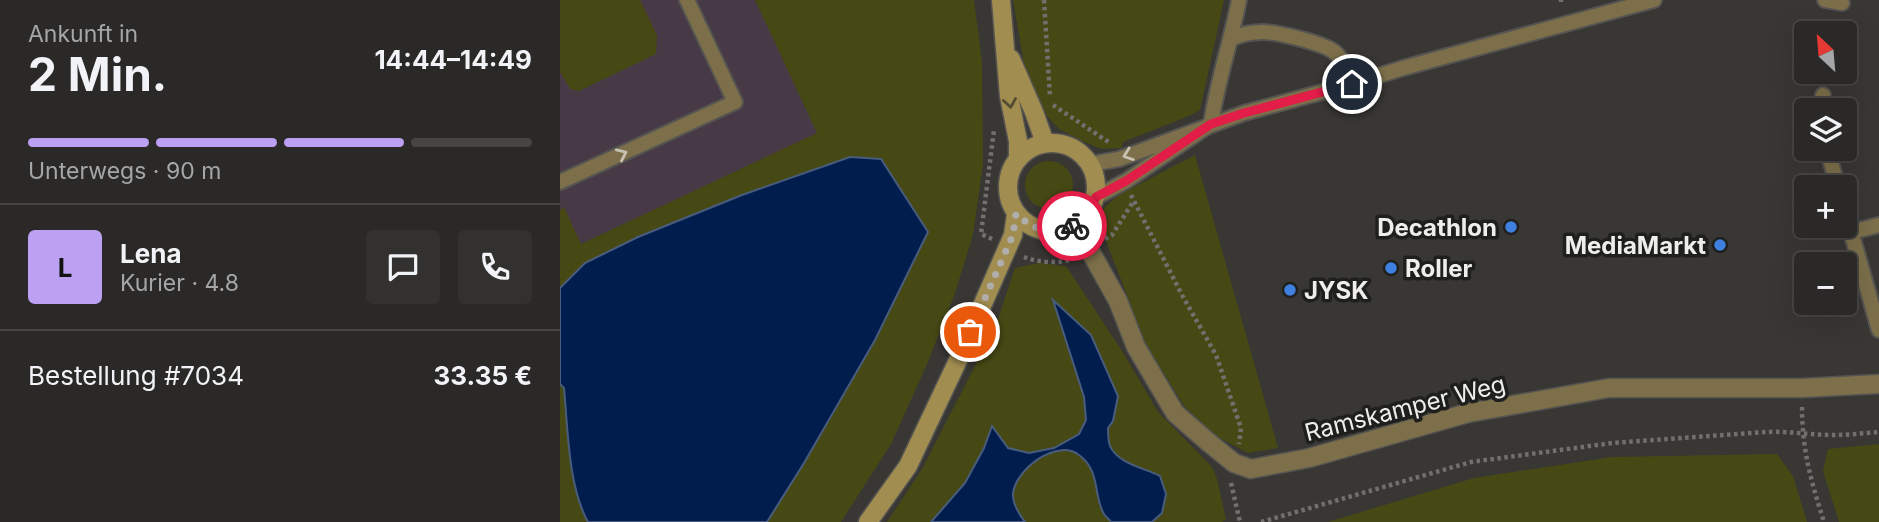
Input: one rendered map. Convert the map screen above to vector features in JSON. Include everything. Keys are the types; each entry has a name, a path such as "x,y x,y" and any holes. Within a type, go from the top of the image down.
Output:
{"street":[{"path":"1001,0 1009,96 1018,141 1018,158"},
{"path":"1005,46 1045,143"},
{"path":"1045,143 1063,144 1079,151 1091,164 1097,180 1096,197 1088,213 1076,224 1061,231 1044,231 1029,225 1016,214 1010,200 1010,171 1018,158 1030,148 1045,143"},
{"path":"868,522 908,466 1013,235 1016,214"},
{"path":"1076,224 1118,301 1136,347 1175,413 1234,463"},
{"name":"Ramskamper Weg","path":"1234,463 1251,470 1309,458 1468,413 1609,388 1802,388 1879,384"}],"lane":[{"path":"560,182 735,102 687,0"},
{"path":"1096,197 1126,181 1211,124 1214,101 1239,0"},
{"path":"1091,164 1119,159 1244,113 1654,0"},
{"path":"1825,0 1842,3"},
{"path":"1231,39 1240,35 1265,32 1323,46 1338,56 1352,84"},
{"path":"1857,231 1879,225"},
{"path":"1854,238 1879,330"}],"path":[{"path":"1044,0 1052,104 1115,147 1119,159"},
{"path":"1126,181 1133,202 1216,355 1241,428 1241,440 1231,482 1240,522"},
{"path":"1088,249 1112,234 1133,202"},
{"path":"1802,388 1802,433 1809,473 1824,522"},
{"path":"1261,522 1471,462 1612,443 1789,431 1833,435 1879,432"}],"shaded area":[{"path":"560,0 755,0 818,133 560,254"},
{"path":"560,0 640,0 657,35 656,54 579,91 570,89 560,72"},
{"path":"755,0 974,0 982,62 983,164 973,235 954,296 891,444 841,522 560,522 560,210 564,207 581,244 817,133"},
{"path":"1013,0 1224,0 1200,110 1123,142 1122,148 1102,149 1059,129 1047,116 1025,69"},
{"path":"1195,155 1278,448 1248,453 1216,436 1184,406 1146,344 1099,223 1104,208 1117,196"},
{"path":"1049,161 1066,168 1073,185 1066,202 1049,209 1032,202 1025,185 1032,168"},
{"path":"1039,263 1066,266 1124,354 1158,412 1212,467 1226,520 887,522 922,469 979,358 998,319 1015,268"},
{"path":"1879,444 1879,522 1839,522 1823,471 1828,449"},
{"path":"1777,454 1793,476 1807,522 1328,522 1474,478 1612,457"}],"water":[{"path":"850,157 881,159 928,232 875,340 767,522 588,522 576,492 564,388 560,384 560,288 585,263 638,237 742,195"},
{"path":"1053,300 1091,335 1118,396 1113,421 1108,428 1110,446 1125,461 1160,476 1166,494 1162,513 1152,522 1111,522 1101,507 1091,468 1079,455 1060,450 1049,453 1029,466 1016,484 1014,501 1025,522 931,522 965,483 984,448 992,426 1008,448 1029,453 1054,448 1079,434 1086,420 1084,397"}],"way so far":[{"path":"970,332 1013,235 1016,214 1029,225 1044,231 1061,231 1072,226"}],"place":[{"name":"Decathlon","path":"1511,227"},
{"name":"MediaMarkt","path":"1720,245"},
{"name":"Roller","path":"1391,268"},
{"name":"JYSK","path":"1290,290"}],"route":[{"path":"1072,226 1088,213 1096,197 1126,181 1211,124 1352,84"}]}
